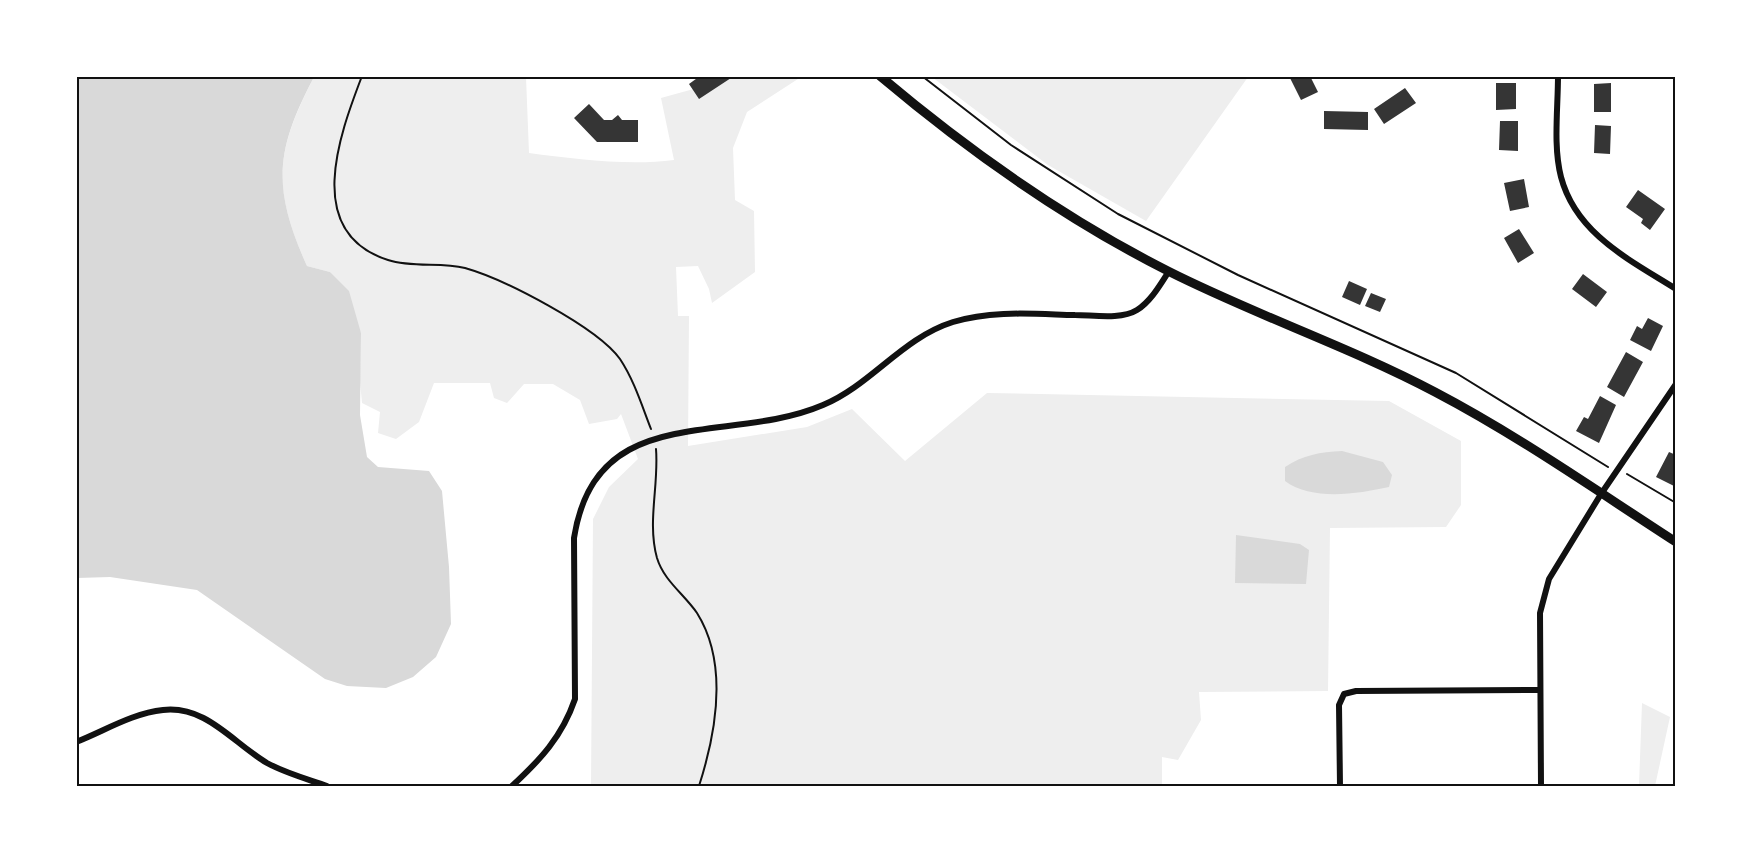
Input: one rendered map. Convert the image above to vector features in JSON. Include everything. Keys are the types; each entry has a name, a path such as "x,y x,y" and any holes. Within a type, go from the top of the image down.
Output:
{"main road":[{"path":"880,76 930,118 1026,188 1169,271 1262,316 1434,391 1676,542"}],"street":[{"path":"1558,76 1558,153 1561,176 1568,199 1580,218 1596,235 1676,289"},
{"path":"512,786 550,749 568,718 575,699 574,538 578,516 585,495 613,460 627,449 654,438 768,421 796,415 824,405 850,391 923,335 952,322 982,315 1128,314 1146,304 1169,271"},
{"path":"1541,786 1540,613 1543,597 1559,560 1676,384"},
{"path":"1340,786 1339,705 1344,694 1356,691 1540,690"},
{"path":"76,742 140,716 163,710 184,711 205,718 269,764 327,786"}],"path":[{"path":"362,76 340,149 334,186 335,208 342,226 354,242 388,260 462,267 495,279 594,333 620,359 651,429"},
{"path":"922,76 1019,151 1118,214 1247,280 1456,373 1605,465 1645,482 1676,503"},
{"path":"656,446 653,527 657,557 666,577 698,616 709,639 714,662 713,725 699,786"}],"shaded area":[{"path":"76,77 314,77 301,103 285,149 283,170 288,214 307,266 330,272 349,291 361,333 360,415 367,457 378,467 429,471 442,491 449,567 451,624 436,657 413,677 386,688 347,686 325,679 197,590 110,577 77,578"},
{"path":"314,77 526,77 529,153 620,162 657,162 674,160 661,98 708,85 716,77 801,77 747,112 733,148 735,200 754,211 755,272 712,303 709,289 698,266 676,267 678,316 689,316 688,446 807,427 852,409 905,461 987,393 1389,401 1461,441 1461,505 1446,527 1330,528 1328,691 1199,692 1201,720 1178,760 1162,757 1162,786 591,786 593,519 609,487 638,459 621,414 617,419 589,424 580,400 553,384 524,384 507,403 494,398 490,383 434,383 419,422 396,439 378,433 380,412 362,403 361,333 330,272 307,266 288,214 284,192 285,149 301,103"},
{"path":"932,77 1248,77 1146,221 1048,165"},
{"path":"1342,451 1383,462 1392,475 1389,487 1363,492 1321,494 1296,487 1285,481 1285,467 1292,463 1312,455"},
{"path":"1236,535 1300,544 1309,550 1306,584 1235,583"},
{"path":"1642,703 1670,717 1655,786 1639,786"}],"building":[{"path":"700,76 730,76 731,78 699,99 689,84"},
{"path":"1289,76 1310,76 1318,92 1301,100"},
{"path":"1496,83 1516,83 1516,109 1496,110"},
{"path":"1611,83 1611,112 1594,112 1594,84"},
{"path":"1405,88 1416,103 1384,124 1374,109"},
{"path":"589,104 604,120 612,120 618,115 622,120 638,120 638,142 597,142 574,118"},
{"path":"1324,111 1368,112 1368,130 1324,129"},
{"path":"1500,121 1518,121 1518,151 1499,150"},
{"path":"1595,125 1611,126 1610,154 1594,153"},
{"path":"1524,179 1529,207 1510,211 1504,183"},
{"path":"1638,190 1665,209 1650,230 1641,223 1643,219 1626,207"},
{"path":"1519,229 1534,253 1518,263 1504,238"},
{"path":"1583,274 1607,292 1596,307 1572,289"},
{"path":"1349,281 1367,289 1360,305 1342,297"},
{"path":"1371,293 1386,299 1380,312 1365,306"},
{"path":"1648,318 1663,326 1651,351 1630,340 1637,326 1642,329"},
{"path":"1626,352 1643,362 1624,397 1607,387"},
{"path":"1600,396 1616,405 1599,443 1576,431 1584,417 1588,419"},
{"path":"1669,452 1676,455 1674,486 1656,477"}]}
